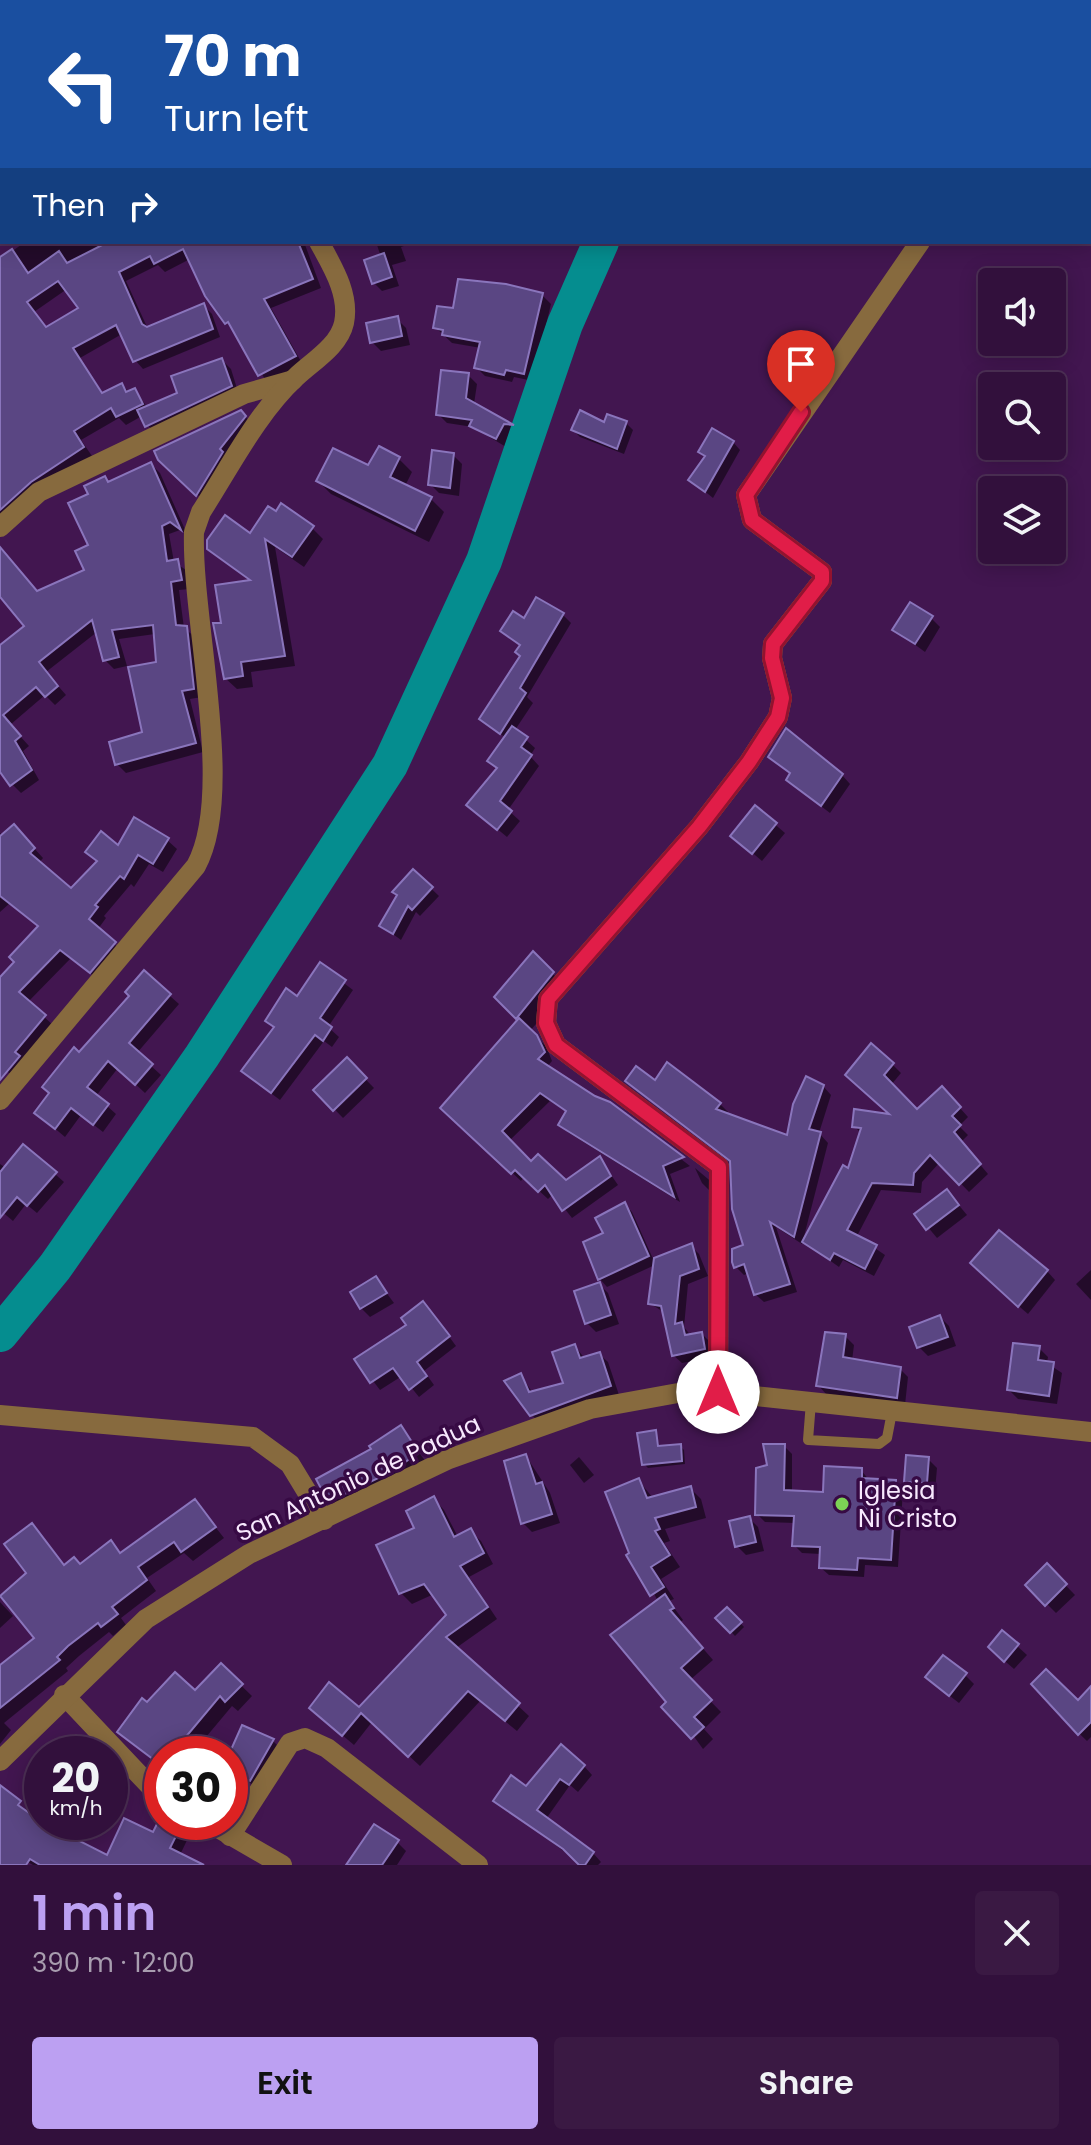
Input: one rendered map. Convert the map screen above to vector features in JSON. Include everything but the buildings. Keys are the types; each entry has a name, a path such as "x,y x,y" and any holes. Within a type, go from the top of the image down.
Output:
{"street":[{"path":"0,1100 196,866 206,847 212,748 194,532 201,512 273,403 334,343 344,323 344,302 339,281 320,244"},
{"path":"718,1392 719,1167 556,1045 546,1023 548,999 699,827 749,762 778,717 782,698 772,658 773,644 822,581 822,572 752,520 746,495 919,244"},
{"path":"0,527 39,492 244,394 293,380"},
{"name":"San Antonio de Padua","path":"0,1761 64,1695 146,1619 249,1554 449,1459 590,1409 678,1393 718,1392 1091,1432"},
{"path":"0,1415 253,1437 290,1464 324,1520"},
{"path":"64,1695 144,1780"},
{"path":"248,1808 290,1743 305,1738 327,1748 478,1865"},
{"path":"237,1840 282,1865"}],"lane":[{"path":"811,1402 808,1440 879,1444 887,1438 892,1412"}],"waterway":[{"path":"0,1334 55,1267 202,1056 390,765 484,561 565,324 600,244"}],"place":[{"name":"Iglesia Ni Cristo","path":"842,1504"}],"route":[{"path":"718,1392 719,1167 556,1045 546,1023 548,999 646,883 699,827 749,762 778,717 782,698 772,658 773,644 822,581 822,572 752,520 747,512 746,495 801,412"}]}
